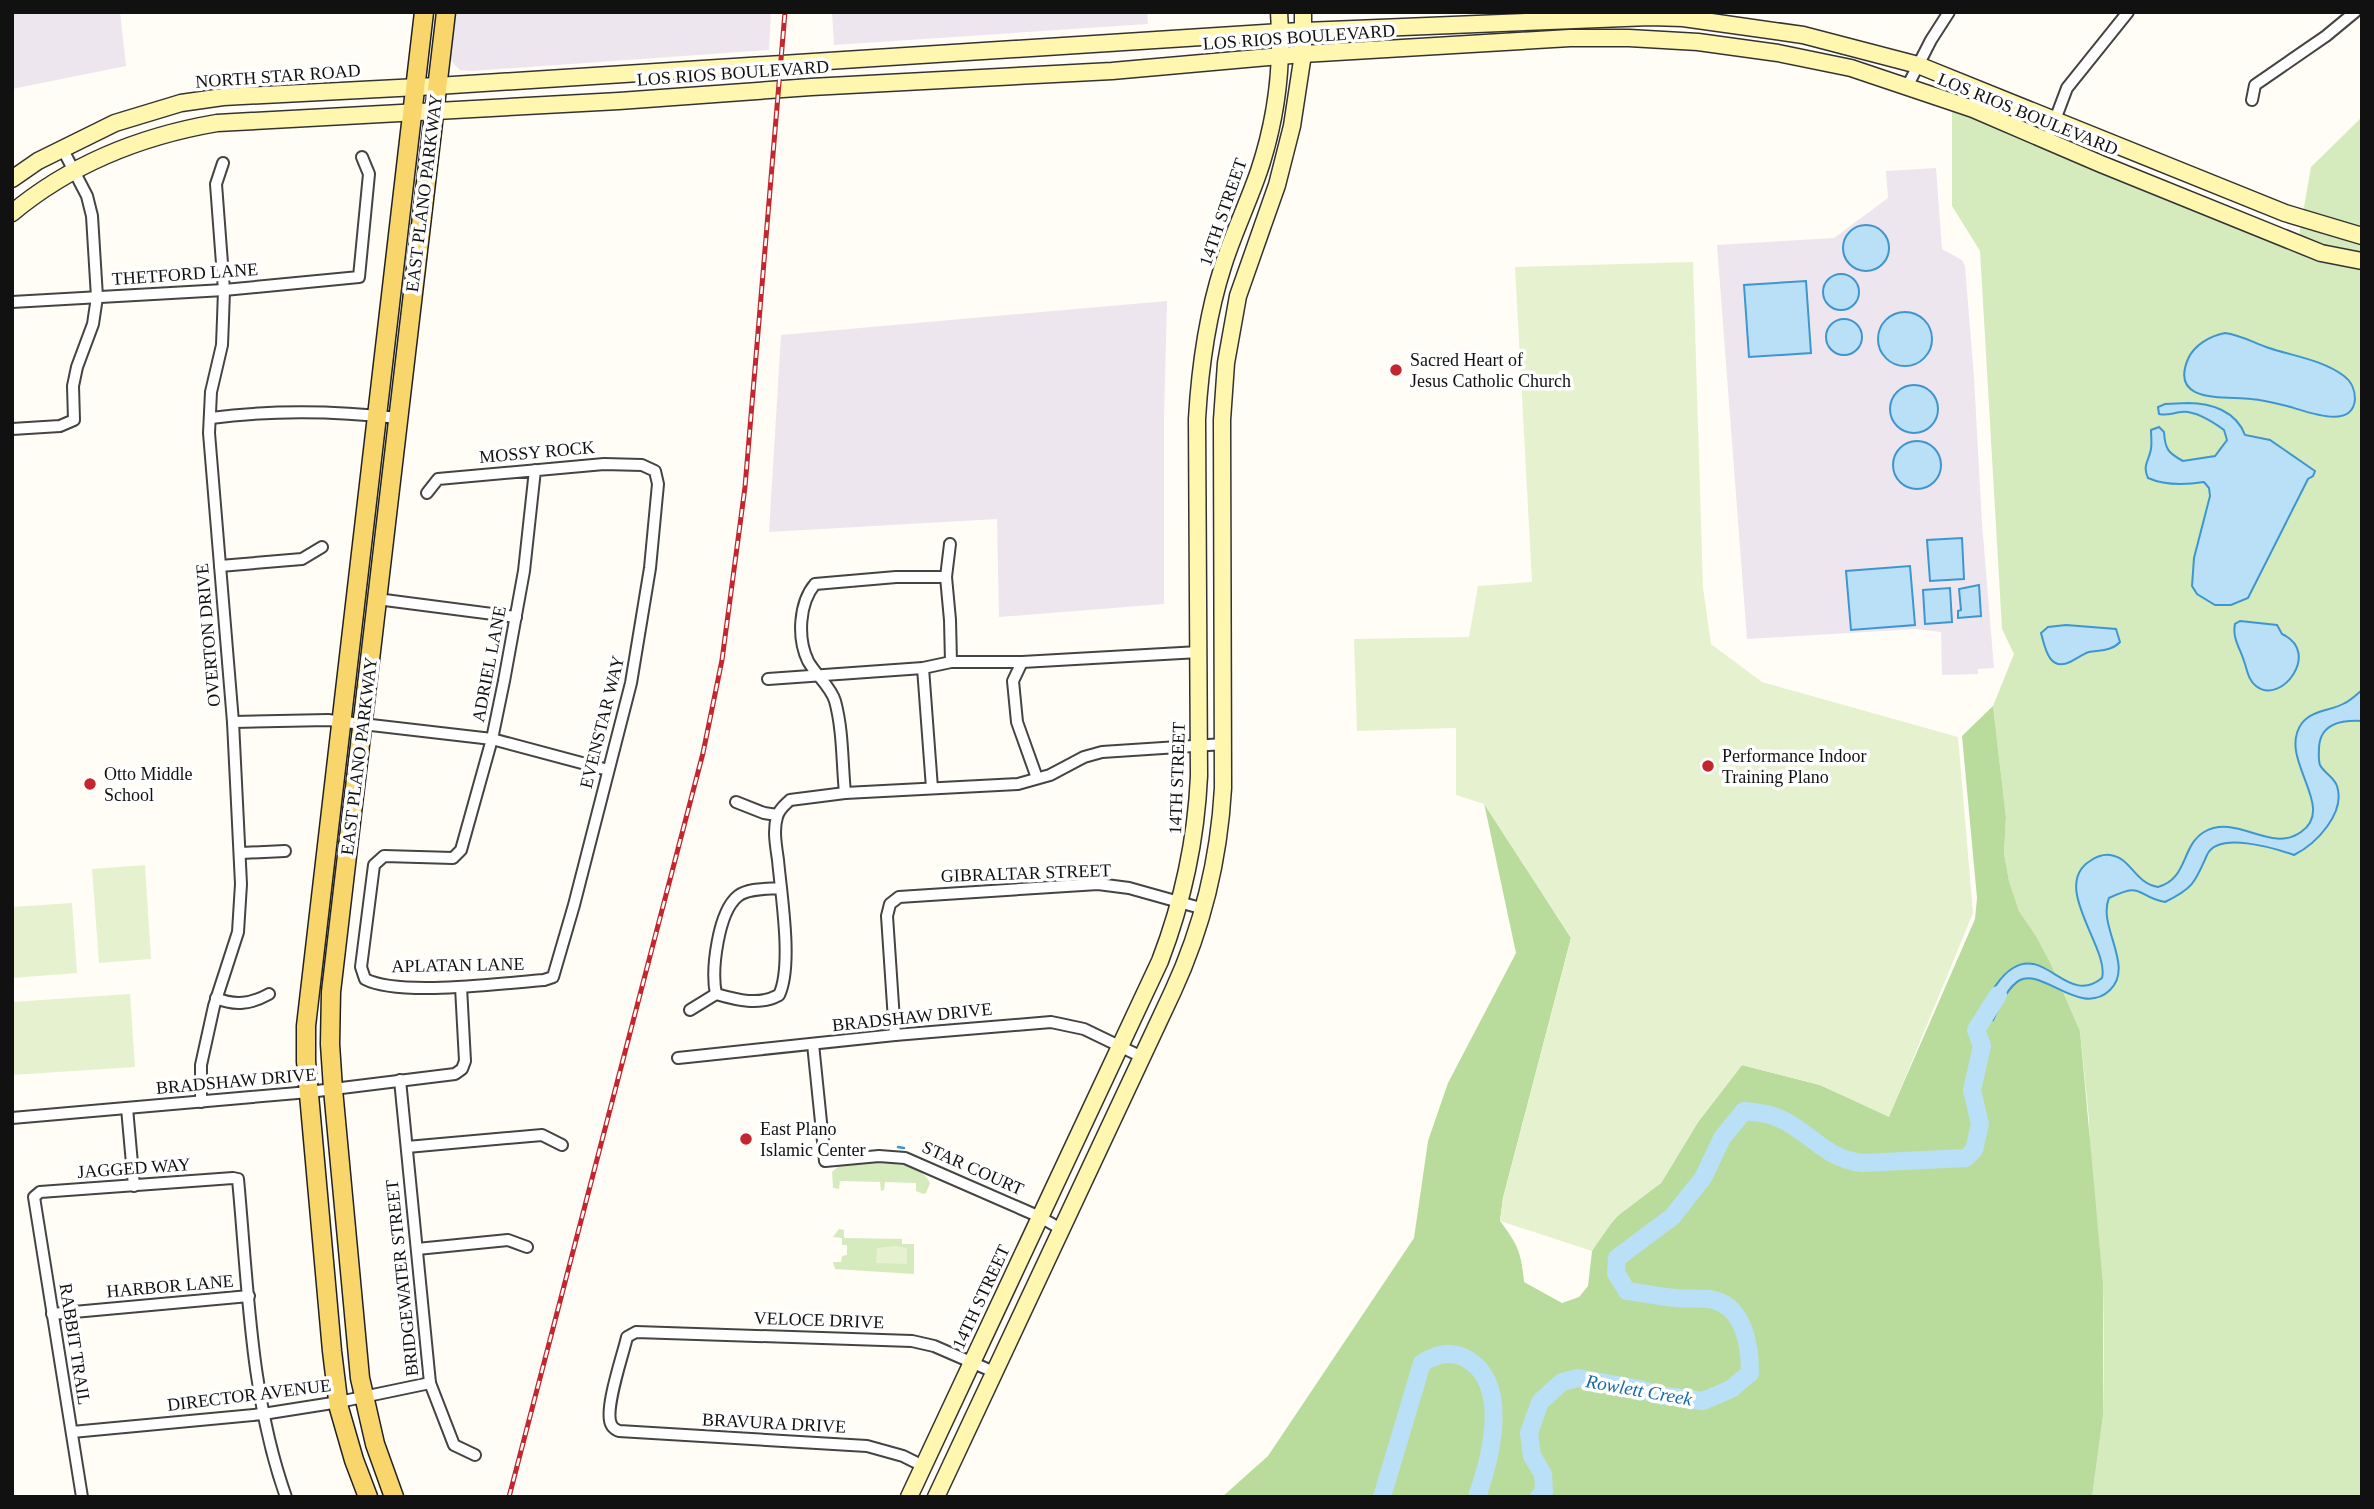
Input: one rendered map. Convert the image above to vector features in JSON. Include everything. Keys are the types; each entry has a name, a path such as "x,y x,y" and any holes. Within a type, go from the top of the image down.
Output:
{"main road":[{"name":"EAST PLANO PARKWAY","path":"368,1497 354,1460 338,1402 309,1092 306,1026 424,12"},
{"name":"EAST PLANO PARKWAY","path":"394,1497 375,1444 363,1397 333,1089 331,992 446,12"},
{"name":"14TH STREET","path":"909,1497 1160,961 1180,903 1196,823 1199,745 1197,419 1204,346 1213,303 1230,246 1268,138 1277,92 1279,12"},
{"path":"936,1497 1181,975 1204,909 1220,824 1224,744 1222,420 1230,338 1238,296 1285,159 1303,54 1303,12"},
{"name":"LOS RIOS BOULEVARD","path":"437,86 1280,32 1573,18 1650,17 1715,22 1803,35 1918,65 2285,213 2362,236"},
{"path":"1570,38 1573,18"},
{"path":"1462,23 1464,46"},
{"name":"LOS RIOS BOULEVARD","path":"411,112 1095,72 1303,54 1570,38 1698,42 1778,53 1851,68 1973,109 2321,253 2362,261"},
{"path":"1089,44 1095,72"},
{"path":"959,52 961,78"},
{"path":"618,73 619,101"},
{"name":"NORTH STAR ROAD","path":"12,179 62,148 125,119 192,102 223,97 437,86"},
{"path":"192,102 197,126"},
{"path":"12,213 38,191 75,169 140,141 197,126 411,112"},
{"path":"1230,246 1252,254"},
{"path":"395,256 416,259"},
{"path":"1197,419 1222,420"},
{"path":"1198,540 1223,540"}],"street":[{"path":"1907,87 1949,12"},
{"path":"2047,141 2067,88 2129,12"},
{"path":"2252,100 2255,85 2355,12"},
{"path":"12,429 60,426 74,420 73,386 93,324 97,297 92,216 87,196 62,148"},
{"name":"THETFORD LANE","path":"12,302 224,290 359,277 369,174 362,157"},
{"name":"OVERTON DRIVE","path":"201,1102 201,1065 216,998 238,932 240,853 233,722 209,433 211,392 222,345 224,290 216,184 223,163"},
{"path":"211,418 302,412 398,418"},
{"name":"MOSSY ROCK","path":"427,493 438,479 604,464 642,465 655,471"},
{"name":"ADRIEL LANE","path":"365,979 361,967 374,865 384,856 453,859 461,850 492,739 516,617 535,470"},
{"name":"EVENSTAR WAY","path":"553,976 631,683 642,626 656,522 658,484 655,471"},
{"path":"950,544 946,577 951,632 950,662"},
{"path":"220,566 302,559 322,547"},
{"path":"845,793 835,699 806,655 803,638 804,603 815,584 896,577 946,577"},
{"path":"377,599 516,617"},
{"path":"768,679 923,668 950,662 1022,662 1199,652"},
{"path":"1022,662 1013,681 1017,722 1037,778"},
{"path":"923,668 933,788"},
{"path":"233,722 308,719 341,721 492,739 608,770"},
{"path":"690,1010 716,994 736,1000 759,1002 779,995 786,972 775,828 777,815 790,800 845,793 1018,784 1050,775 1084,757 1102,752 1224,744"},
{"path":"736,803 777,815"},
{"path":"240,853 285,851"},
{"name":"GIBRALTAR STREET","path":"895,1035 887,916 890,904 899,897 1098,884 1129,888 1204,909"},
{"path":"716,994 714,964 718,940 730,907 739,895 780,888"},
{"name":"APLATAN LANE","path":"365,979 374,984 402,987 544,980 553,976"},
{"name":"BRADSHAW DRIVE","path":"12,1118 309,1092 447,1076 462,1069 466,1052 461,986"},
{"path":"216,998 242,1004 257,1001 270,994"},
{"name":"BRADSHAW DRIVE","path":"678,1058 895,1035 1052,1022 1084,1029 1142,1057"},
{"name":"STAR COURT","path":"813,1044 825,1161 879,1156 905,1158 1040,1217 1061,1229"},
{"name":"BRIDGEWATER STREET","path":"400,1080 430,1383 454,1445 475,1455"},
{"path":"127,1108 134,1186"},
{"path":"407,1147 542,1135 562,1145"},
{"name":"JAGGED WAY","path":"34,1197 40,1192 238,1179 249,1296"},
{"name":"RABBIT TRAIL","path":"34,1197 82,1497"},
{"path":"417,1249 508,1240 527,1247"},
{"path":"249,1296 262,1414 272,1457 286,1497"},
{"name":"HARBOR LANE","path":"52,1314 249,1296"},
{"name":"VELOCE DRIVE","path":"619,1431 610,1422 610,1409 627,1337 636,1332 912,1341 934,1346 994,1372"},
{"name":"DIRECTOR AVENUE","path":"72,1432 262,1414 430,1383"},
{"name":"BRAVURA DRIVE","path":"619,1431 867,1446 903,1456 923,1466"}],"shaded area":[{"path":"12,12 120,12 126,66 12,89"},
{"path":"453,12 771,12 769,50 460,70 451,61 449,51"},
{"path":"832,12 1147,12 1148,24 834,45"},
{"path":"1936,168 1942,249 1962,260 1965,266 1994,668 1978,669 1978,674 1942,675 1941,632 1916,629 1747,639 1717,245 1834,238 1888,198 1886,171"},
{"path":"1167,301 1164,604 999,617 997,519 769,532 781,335"}],"green space":[{"path":"1952,110 2296,253 2311,167 2362,117 2362,1497 2092,1497 2103,1416 2104,1346 2103,1283 2089,1120 2080,1031 2051,964 2019,911 2009,881 2004,853 2006,817 1993,706 2014,654 2002,629 1980,251 1952,206"},
{"name":"Performance Indoor Training Plano","path":"1693,262 1703,588 1711,644 1762,682 1958,737 1973,913 1889,1117 1820,1085 1742,1065 1698,1122 1661,1183 1615,1218 1592,1251 1500,1221 1503,1198 1571,938 1484,804 1456,795 1456,728 1357,731 1354,639 1469,637 1478,586 1532,582 1515,267"},
{"path":"1993,706 2006,817 2004,853 2009,881 2019,911 2051,964 2080,1031 2103,1283 2103,1416 2092,1497 1222,1497 1268,1456 1414,1238 1428,1141 1448,1083 1516,953 1484,803 1571,938 1503,1198 1500,1221 1518,1249 1524,1282 1562,1303 1579,1297 1588,1286 1592,1251 1603,1232 1624,1209 1661,1183 1698,1122 1742,1065 1820,1085 1889,1116 1975,919 1977,898 1962,736"},
{"path":"145,865 151,959 99,963 92,869"},
{"path":"72,903 77,973 12,978 12,907"},
{"path":"130,994 135,1067 12,1075 12,1002"},
{"path":"880,1162 901,1165 922,1173 930,1183 926,1193 916,1191 916,1183 885,1182 884,1190 881,1191 880,1182 840,1181 839,1189 833,1188 832,1172 840,1165"},
{"path":"839,1229 844,1230 844,1238 902,1239 902,1244 914,1244 914,1274 835,1269 833,1262 841,1262 842,1256 847,1255 847,1245 842,1245 842,1238 833,1237"},
{"path":"877,1248 907,1248 907,1264 876,1263"}],"water":[{"path":"1866,225 1882,232 1889,248 1882,264 1866,271 1850,264 1843,248 1850,232"},
{"path":"1841,274 1853,280 1859,292 1853,304 1841,310 1829,304 1823,292 1829,280"},
{"path":"1806,281 1811,353 1749,357 1744,285"},
{"path":"1905,312 1924,320 1932,339 1924,358 1905,366 1886,358 1878,339 1886,320"},
{"path":"1844,319 1856,325 1862,337 1856,349 1844,355 1832,349 1826,337 1832,325"},
{"path":"2225,333 2317,362 2336,371 2352,386 2355,399 2352,409 2338,417 2327,416 2264,401 2215,397 2193,391 2186,384 2184,374 2188,359 2194,349 2203,342"},
{"path":"1914,385 1923,386 1931,392 1937,400 1937,418 1931,426 1923,432 1914,433 1905,432 1897,426 1891,418 1890,409 1891,400 1897,392 1905,386"},
{"path":"2188,403 2222,410 2236,420 2245,435 2270,440 2315,471 2308,479 2248,598 2231,605 2215,605 2197,594 2192,586 2194,558 2210,496 2209,488 2204,482 2169,484 2148,478 2146,474 2151,430 2159,427 2164,432 2168,450 2183,461 2215,456 2227,440 2224,430 2198,415 2186,412 2159,414 2158,407 2165,404"},
{"path":"1917,441 1934,448 1941,465 1934,482 1917,489 1900,482 1893,465 1900,448"},
{"path":"1962,538 1964,579 1930,581 1927,540"},
{"path":"1910,566 1915,625 1851,630 1846,571"},
{"path":"1979,585 1981,616 1958,618 1958,611 1961,610 1959,589"},
{"path":"1950,588 1952,622 1925,624 1923,590"},
{"path":"2240,621 2277,625 2282,634 2293,642 2298,653 2298,664 2286,683 2276,689 2266,690 2251,681 2235,634 2235,624"},
{"path":"2066,625 2116,629 2120,642 2110,649 2089,652 2070,662 2057,664 2049,657 2041,633 2048,627"},
{"path":"2362,690 2362,721 2346,721 2333,725 2320,740 2320,765 2336,783 2339,796 2333,817 2327,826 2303,850 2294,855 2247,843 2222,844 2207,855 2188,888 2165,902 2134,890 2109,898 2108,921 2119,969 2117,980 2110,990 2099,997 2087,999 2029,978 2015,983 1993,1020 1981,1012 2003,977 2013,968 2025,964 2047,969 2078,985 2090,985 2102,978 2098,951 2078,901 2076,886 2079,872 2095,858 2102,855 2117,857 2143,880 2158,887 2175,877 2197,838 2216,827 2241,829 2277,839 2289,838 2301,832 2311,822 2313,809 2296,751 2296,737 2302,723 2316,713 2345,703"}],"waterway":[{"name":"Rowlett Creek","path":"1539,1497 1544,1492 1543,1474 1532,1456 1529,1433 1540,1402 1562,1382 1578,1378 1640,1389 1658,1395 1703,1401 1731,1389 1750,1373 1749,1350 1743,1327 1730,1309 1721,1302 1627,1291 1616,1273 1617,1258 1672,1217 1703,1178 1722,1138 1744,1111 1776,1117 1836,1156 1862,1163 1966,1158 1974,1150 1980,1124 1972,1090 1982,1046 1976,1030 1998,995"},
{"path":"898,1147 904,1148"},
{"name":"Rowlett Creek","path":"1382,1497 1422,1363 1438,1355 1450,1354 1467,1359 1480,1370 1489,1385 1493,1403 1492,1441 1478,1494 1480,1497"}],"railway":[{"path":"509,1497 703,753 722,660 745,487 785,12"}],"place":[{"name":"Sacred Heart of Jesus Catholic Church","path":"1396,370"},
{"name":"Performance Indoor Training Plano","path":"1708,766"},
{"name":"Otto Middle School","path":"90,784"},
{"name":"East Plano Islamic Center","path":"746,1139"}]}
